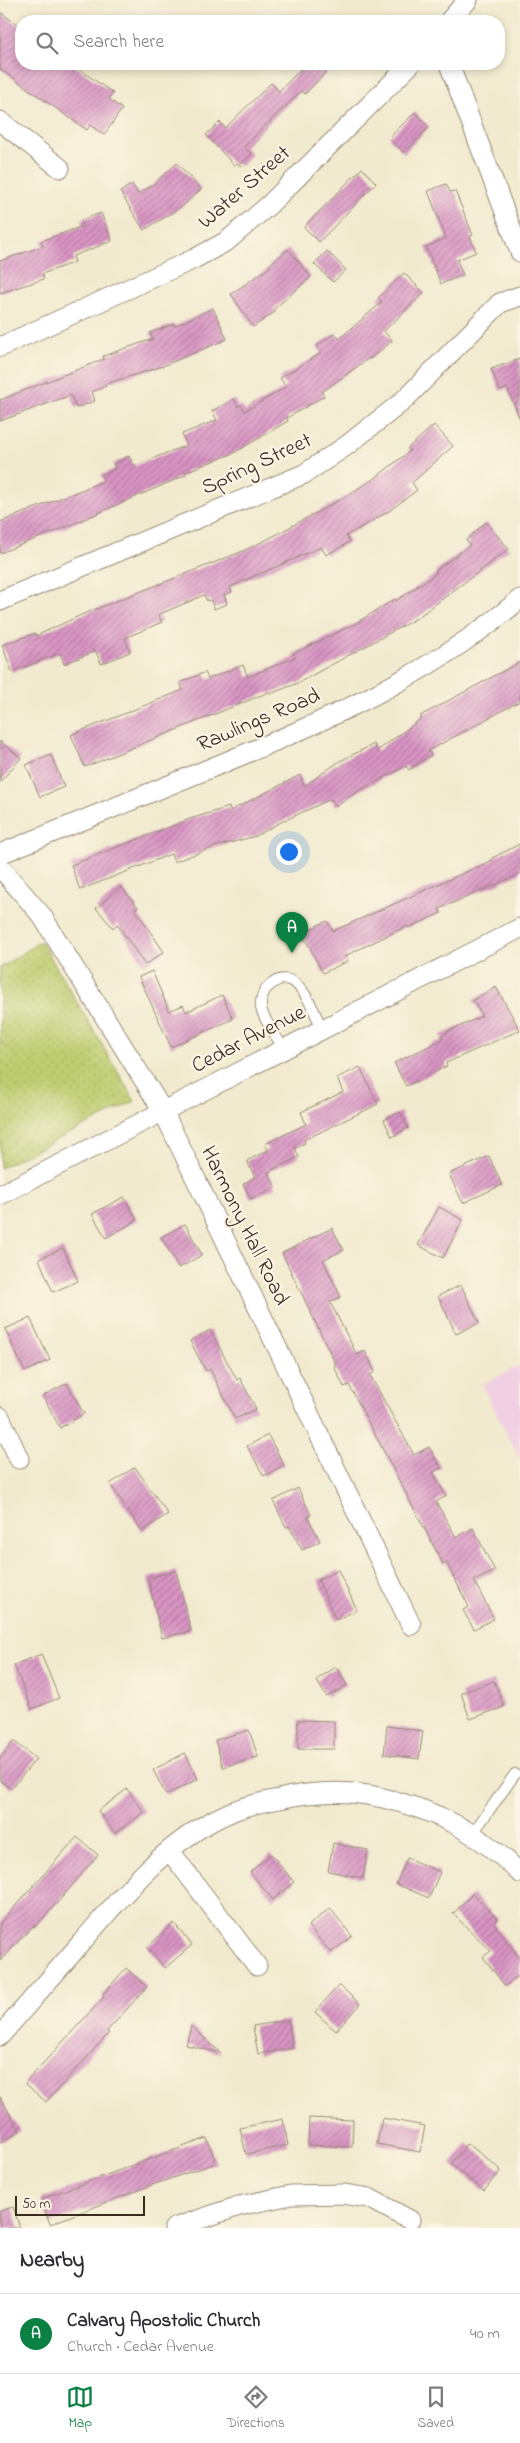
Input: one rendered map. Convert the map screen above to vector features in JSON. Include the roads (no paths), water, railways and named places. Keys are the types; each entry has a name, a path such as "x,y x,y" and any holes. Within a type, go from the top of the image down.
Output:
{"street":[{"path":"455,15 468,0"},
{"name":"Water Street","path":"0,347 194,259 227,241 269,205 405,70"},
{"path":"451,70 520,252"},
{"path":"0,121 60,168"},
{"name":"Spring Street","path":"0,601 304,474 346,446 402,402 500,303 520,296"},
{"name":"Rawlings Road","path":"0,854 302,731 405,679 491,624 520,599"},
{"name":"Harmony Hall Road","path":"0,867 42,916 163,1111 410,1626"},
{"name":"Cedar Avenue","path":"0,1195 520,928"},
{"path":"0,1418 19,1459"},
{"path":"0,2036 137,1878 198,1829 232,1811 296,1795 330,1792 368,1794 407,1804 440,1816 473,1833 497,1850 520,1873"},
{"path":"170,1851 257,1966"},
{"path":"174,2228 239,2206 291,2195 343,2194 369,2198 410,2220"}],"lane":[{"path":"284,1049 261,1009 263,994 274,982 287,981 302,988 322,1029"},
{"path":"473,1833 516,1774"}],"place":[{"name":"Calvary Apostolic Church","path":"292,953"}]}
